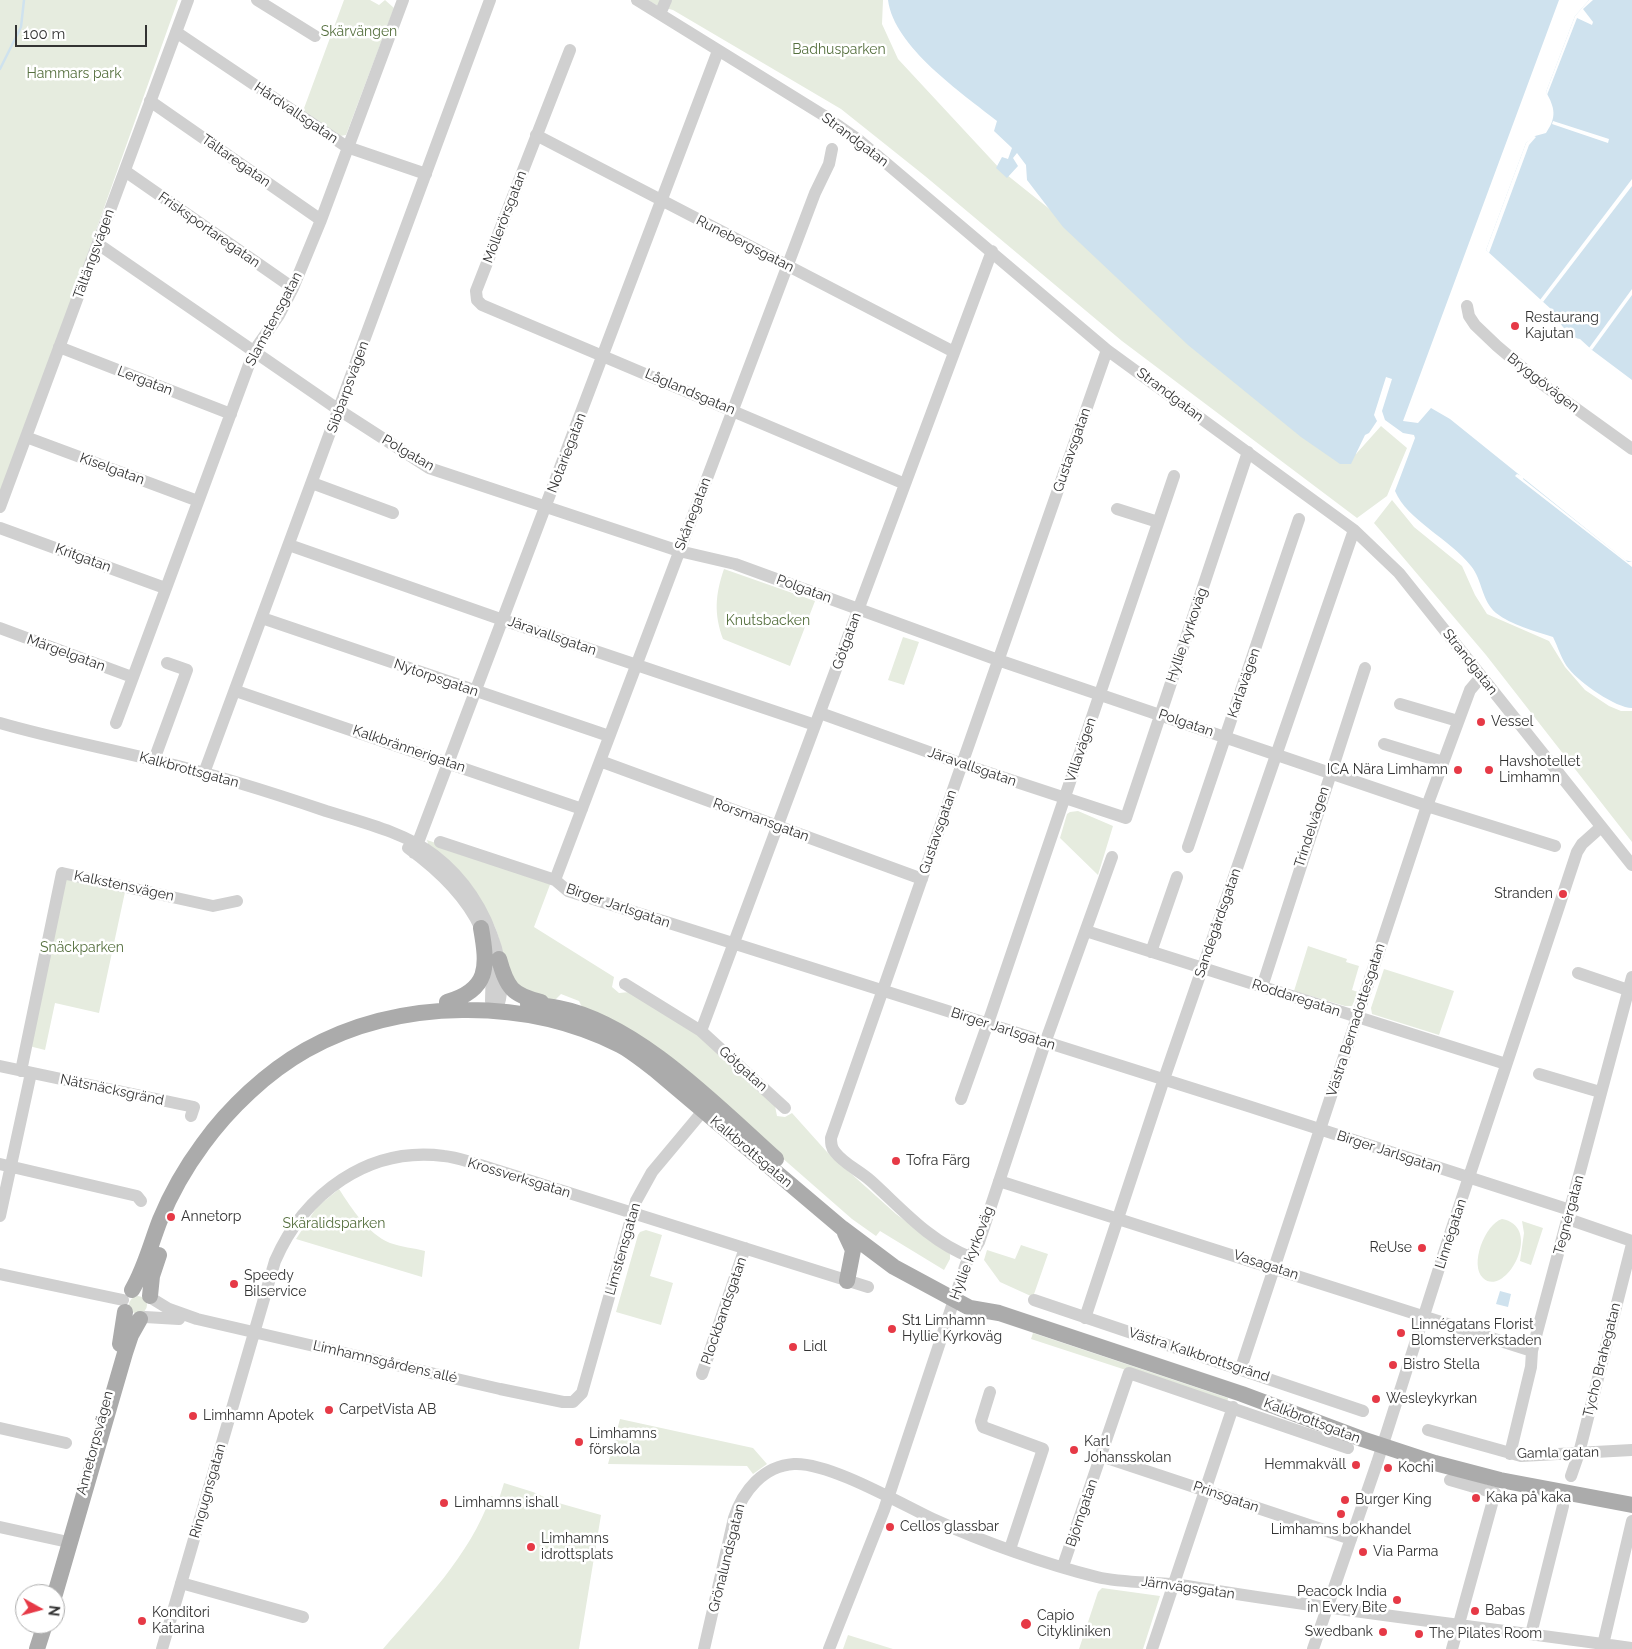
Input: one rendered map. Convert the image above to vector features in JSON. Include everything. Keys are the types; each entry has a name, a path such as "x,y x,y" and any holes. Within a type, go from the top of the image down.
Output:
{"main road":[{"path":"447,1002 469,994 482,980 486,959 482,928"},
{"path":"499,959 504,977 511,990 520,996 560,1008"},
{"name":"Kalkbrottsgatan","path":"306,1050 340,1028 373,1015 407,1006 447,1002 560,1008 610,1027 638,1043 695,1088 858,1229 956,1296"},
{"name":"Kalkbrottsgatan","path":"496,1004 542,1016 621,1045 654,1068 842,1228 894,1267 956,1296 999,1314 1240,1394 1435,1464 1500,1480 1632,1505"},
{"name":"Annetorpsvägen","path":"62,1574 68,1542 122,1339 127,1301 176,1185 204,1142 252,1090 306,1050 359,1028 388,1019 496,1004"},
{"name":"Annetorpsvägen","path":"58,1584 131,1335 152,1307 152,1276 175,1206 205,1148 226,1117"},
{"path":"842,1228 853,1250 847,1281"},
{"path":"143,1318 131,1317 127,1301 141,1289 151,1297"},
{"path":"37,1649 42,1634"}],"street":[{"name":"Tältängsvägen","path":"0,507 188,0"},
{"path":"257,0 315,36"},
{"name":"Sibbarpsvägen","path":"204,773 236,691 490,0"},
{"name":"Strandgatan","path":"637,0 823,115 860,141 1107,350 1354,530 1399,573 1632,865"},
{"path":"660,14 666,0"},
{"name":"Slamstensgatan","path":"116,723 254,351 279,315 293,288 321,220 400,1"},
{"name":"Hårdvallsgatan","path":"176,32 347,147 426,174"},
{"name":"Möllerörsgatan","path":"477,300 476,291 570,50"},
{"name":"Notariegatan","path":"416,849 718,51"},
{"name":"Tältaregatan","path":"150,101 321,220"},
{"name":"Runebergsgatan","path":"536,135 954,352"},
{"name":"Skånegatan","path":"555,880 815,193 829,164 832,149"},
{"name":"Frisksportaregatan","path":"125,171 293,288"},
{"name":"Polgatan","path":"98,244 339,410 429,468 680,551 735,564 998,660 1427,806 1555,846"},
{"name":"Götgatan","path":"701,1031 992,251"},
{"name":"Låglandsgatan","path":"477,300 482,305 905,484"},
{"name":"Bryggövägen","path":"1467,306 1469,316 1475,325 1498,346 1542,384 1632,449"},
{"name":"Lergatan","path":"59,347 230,414"},
{"name":"Gustavsgatan","path":"970,1257 957,1252 904,1215 870,1181 835,1152 830,1144 1107,350"},
{"name":"Kiselgatan","path":"26,437 198,501"},
{"name":"Hyllie kyrkoväg","path":"1126,818 1248,452"},
{"name":"Villavägen","path":"961,1099 1174,476"},
{"path":"312,483 393,512"},
{"path":"1117,509 1158,522"},
{"name":"Karlavägen","path":"1188,847 1299,519"},
{"name":"Kritgatan","path":"0,528 165,588"},
{"name":"Sandegårdsgatan","path":"1085,1318 1164,1079 1354,530"},
{"name":"Järavallsgatan","path":"289,545 636,665 818,719 1126,818"},
{"name":"Nytorpsgatan","path":"262,618 609,736"},
{"name":"Märgelgatan","path":"0,628 132,677"},
{"path":"154,760 187,670 167,663"},
{"name":"Trindelvägen","path":"1262,987 1364,668"},
{"name":"Västra Bernadottesgatan","path":"1241,1368 1427,806 1470,690 1481,677"},
{"name":"Kalkbrännerigatan","path":"236,691 582,809"},
{"path":"1400,704 1458,721"},
{"name":"Kalkbrottsgatan","path":"0,723 204,773 375,827 440,860 468,888 488,925 499,959 496,1004"},
{"path":"1384,744 1443,762"},
{"name":"Rorsmansgatan","path":"600,761 922,879"},
{"name":"Linnégatan","path":"1313,1649 1382,1446 1577,852 1582,844 1602,827"},
{"name":"Birger Jarlsgatan","path":"440,842 555,880 568,891 1164,1079 1469,1178 1569,1214 1632,1243"},
{"name":"Kalkbrottsgatan","path":"416,849 449,883 482,928 492,961 496,1004"},
{"name":"Hyllie kyrkoväg","path":"829,1649 888,1496 970,1257 979,1242 1045,1043 1112,857"},
{"name":"Kalkstensvägen","path":"0,1216 5,1165 26,1072 62,873 213,906 237,901"},
{"path":"1152,952 1177,877"},
{"name":"Roddaregatan","path":"1086,931 1506,1064"},
{"path":"1578,973 1628,990"},
{"name":"Tegnérgatan","path":"1510,1454 1531,1368 1532,1352 1632,977"},
{"name":"Götgatan","path":"624,984 701,1031 785,1108"},
{"path":"0,1066 26,1072"},
{"name":"Nätsnäcksgränd","path":"26,1072 194,1107 191,1116"},
{"path":"1539,1074 1600,1092"},
{"name":"Limstensgatan","path":"573,1402 582,1394 633,1212 643,1186 652,1172 703,1111"},
{"name":"Krossverksgatan","path":"253,1332 275,1261 299,1218 339,1180 376,1162 409,1156 444,1156 477,1164 868,1286"},
{"path":"5,1165 137,1196 141,1202"},
{"name":"Vasagatan","path":"999,1181 1117,1217 1532,1352"},
{"name":"Tycho Brahegatan","path":"1571,1476 1579,1454 1632,1243"},
{"name":"Plockbandsgatan","path":"702,1374 745,1248"},
{"path":"0,1274 127,1301"},
{"name":"Limhamnsgårdens allé","path":"151,1297 169,1309 197,1319 500,1389 563,1402 573,1402"},
{"name":"Västra Kalkbrottsgränd","path":"1034,1300 1241,1368 1363,1411"},
{"name":"Limhamnsgårdens allé","path":"143,1318 197,1319"},
{"name":"Ringugnsgatan","path":"162,1649 253,1332"},
{"name":"Björngatan","path":"1063,1566 1129,1373 1233,1407"},
{"path":"990,1392 981,1421 983,1427 1043,1449 1010,1549"},
{"path":"1152,1649 1233,1407 1348,1448"},
{"path":"0,1428 66,1443"},
{"name":"Gamla gatan","path":"1428,1430 1510,1454 1526,1456 1632,1450"},
{"name":"Prinsgatan","path":"1102,1456 1351,1539"},
{"name":"Järnvägsgatan","path":"764,1474 790,1464 811,1466 888,1496 935,1520 1010,1549 1099,1577 1175,1584 1328,1608 1531,1634 1602,1646 1632,1648"},
{"name":"Grönalundsgatan","path":"704,1649 738,1506 747,1490 764,1474"},
{"path":"1450,1480 1495,1493 1452,1649"},
{"path":"1531,1634 1563,1506"},
{"path":"1602,1646 1632,1521"},
{"path":"0,1527 68,1542"},
{"path":"181,1583 303,1617"}],"green space":[{"name":"Hammars park","path":"0,0 178,0 0,500"},
{"name":"Skärvängen","path":"344,0 370,0 379,5 385,0 394,8 346,135 340,136 303,111"},
{"name":"Badhusparken","path":"648,0 883,0 882,24 898,59 1002,171 1356,454 1381,426 1407,448 1387,496 1357,518 1122,341 925,176 841,109 673,10 658,6"},
{"path":"1392,500 1414,527 1462,566 1475,595 1487,614 1549,641 1565,667 1585,690 1609,706 1621,711 1632,711 1632,842 1486,655 1374,523"},
{"name":"Knutsbacken","path":"724,569 815,601 790,666 723,639 718,621 717,596"},
{"path":"903,637 919,642 904,685 888,680"},
{"path":"1078,811 1113,826 1098,875 1060,838 1067,814"},
{"path":"427,840 551,882 534,927 614,977 612,987 619,993 630,992 704,1037 774,1101 777,1116 785,1117 792,1113 827,1152 896,1214 950,1254 950,1259 944,1270 880,1231 876,1236 852,1219 668,1058 582,1007 579,1001 561,994 555,1000 534,997 519,991 510,980 504,964 498,936 491,920 429,847"},
{"name":"Snäckparken","path":"65,879 125,892 99,1013 55,1003 45,1050 29,1046"},
{"path":"1308,946 1347,959 1346,962 1359,966 1352,990 1358,992 1352,1006 1345,1006 1294,991"},
{"path":"1384,969 1454,991 1439,1035 1372,1014 1371,1008"},
{"name":"Skäralidsparken","path":"339,1189 367,1227 382,1239 390,1243 425,1251 422,1277 296,1239 317,1207"},
{"path":"1502,1219 1514,1225 1520,1235 1521,1247 1510,1271 1501,1279 1492,1282 1483,1278 1479,1272 1478,1255 1490,1228"},
{"path":"1522,1221 1543,1228 1531,1265 1520,1261 1524,1233"},
{"path":"646,1230 662,1235 650,1276 673,1283 661,1325 616,1312 638,1235"},
{"path":"1021,1245 1048,1254 1033,1297 1000,1282 984,1260 987,1250 1015,1259"},
{"path":"138,1296 144,1299 147,1305 144,1311 138,1314 132,1311 129,1305 132,1299"},
{"path":"1033,1333 1228,1398 1227,1403 1031,1339"},
{"path":"620,1419 753,1448 767,1464 753,1474 747,1466 608,1464"},
{"name":"Limhamns idrottsplats","path":"504,1483 533,1492 555,1502 601,1515 579,1649 383,1649 458,1559 482,1518 491,1496 499,1499"},
{"path":"1102,1588 1160,1596 1143,1649 1079,1649 1098,1592"},
{"path":"848,1635 893,1649 843,1649"}],"water":[{"path":"888,0 1559,0 1403,421 1418,423 1431,408 1450,419 1625,560 1632,562 1632,708 1617,704 1608,699 1574,675 1564,662 1553,637 1516,624 1496,613 1487,602 1478,578 1471,566 1452,547 1409,511 1401,501 1395,491 1415,438 1414,435 1403,433 1385,420 1382,411 1392,379 1386,377 1374,415 1377,421 1369,433 1365,435 1351,464 1340,464 1301,437 1188,345 1063,227 1027,180 1026,165 1017,153 1013,158 1018,166 1007,178 996,168 1002,157 1008,159 1012,148 994,131 997,121 949,83 916,52 893,18"},
{"path":"1589,0 1632,0 1632,380 1580,339 1567,332 1550,314 1552,310 1486,250 1526,143 1535,136 1546,133 1550,127 1553,108 1546,92 1575,16"},
{"path":"1500,1291 1511,1294 1508,1307 1496,1304"}],"pier":[{"path":"1589,0 1593,0 1583,9 1593,22 1592,25 1577,18 1547,95 1546,92 1575,16"},
{"path":"1553,121 1609,139 1608,143 1552,124"},
{"path":"1534,136 1536,137 1529,145 1489,253 1486,250 1526,143"},
{"path":"1632,179 1632,186 1543,302 1540,300"},
{"path":"1632,289 1632,295 1592,350 1589,348"},
{"path":"1517,474 1524,477 1523,479 1628,562 1632,562 1632,567 1515,476"}],"waterway":[{"path":"0,69 21,27 24,0"}],"place":[{"name":"Restaurang Kajutan","path":"1515,326"},
{"name":"Vessel","path":"1481,722"},
{"name":"ICA Nära Limhamn","path":"1458,770"},
{"name":"Havshotellet Limhamn","path":"1489,770"},
{"name":"Stranden","path":"1563,894"},
{"name":"Tofra Färg","path":"896,1161"},
{"name":"Annetorp","path":"171,1217"},
{"name":"ReUse","path":"1422,1248"},
{"name":"Speedy Bilservice","path":"234,1284"},
{"name":"St1 Limhamn Hyllie Kyrkoväg","path":"892,1329"},
{"name":"Linnégatans Florist Blomsterverkstaden","path":"1401,1333"},
{"name":"Lidl","path":"793,1347"},
{"name":"Bistro Stella","path":"1393,1365"},
{"name":"Wesleykyrkan","path":"1376,1399"},
{"name":"CarpetVista AB","path":"329,1410"},
{"name":"Limhamn Apotek","path":"193,1416"},
{"name":"Limhamns förskola","path":"579,1442"},
{"name":"Karl Johansskolan","path":"1074,1450"},
{"name":"Hemmakväll","path":"1356,1465"},
{"name":"Kochi","path":"1388,1468"},
{"name":"Kaka på kaka","path":"1476,1498"},
{"name":"Burger King","path":"1345,1500"},
{"name":"Limhamns ishall","path":"444,1503"},
{"name":"Limhamns bokhandel","path":"1341,1514"},
{"name":"Cellos glassbar","path":"890,1527"},
{"name":"Limhamns idrottsplats","path":"531,1547"},
{"name":"Via Parma","path":"1363,1552"},
{"name":"Peacock India in Every Bite","path":"1397,1600"},
{"name":"Babas","path":"1475,1611"},
{"name":"Konditori Katarina","path":"142,1621"},
{"name":"Capio Citykliniken","path":"1026,1624"},
{"name":"Swedbank","path":"1383,1632"},
{"name":"The Pilates Room","path":"1419,1634"}]}
